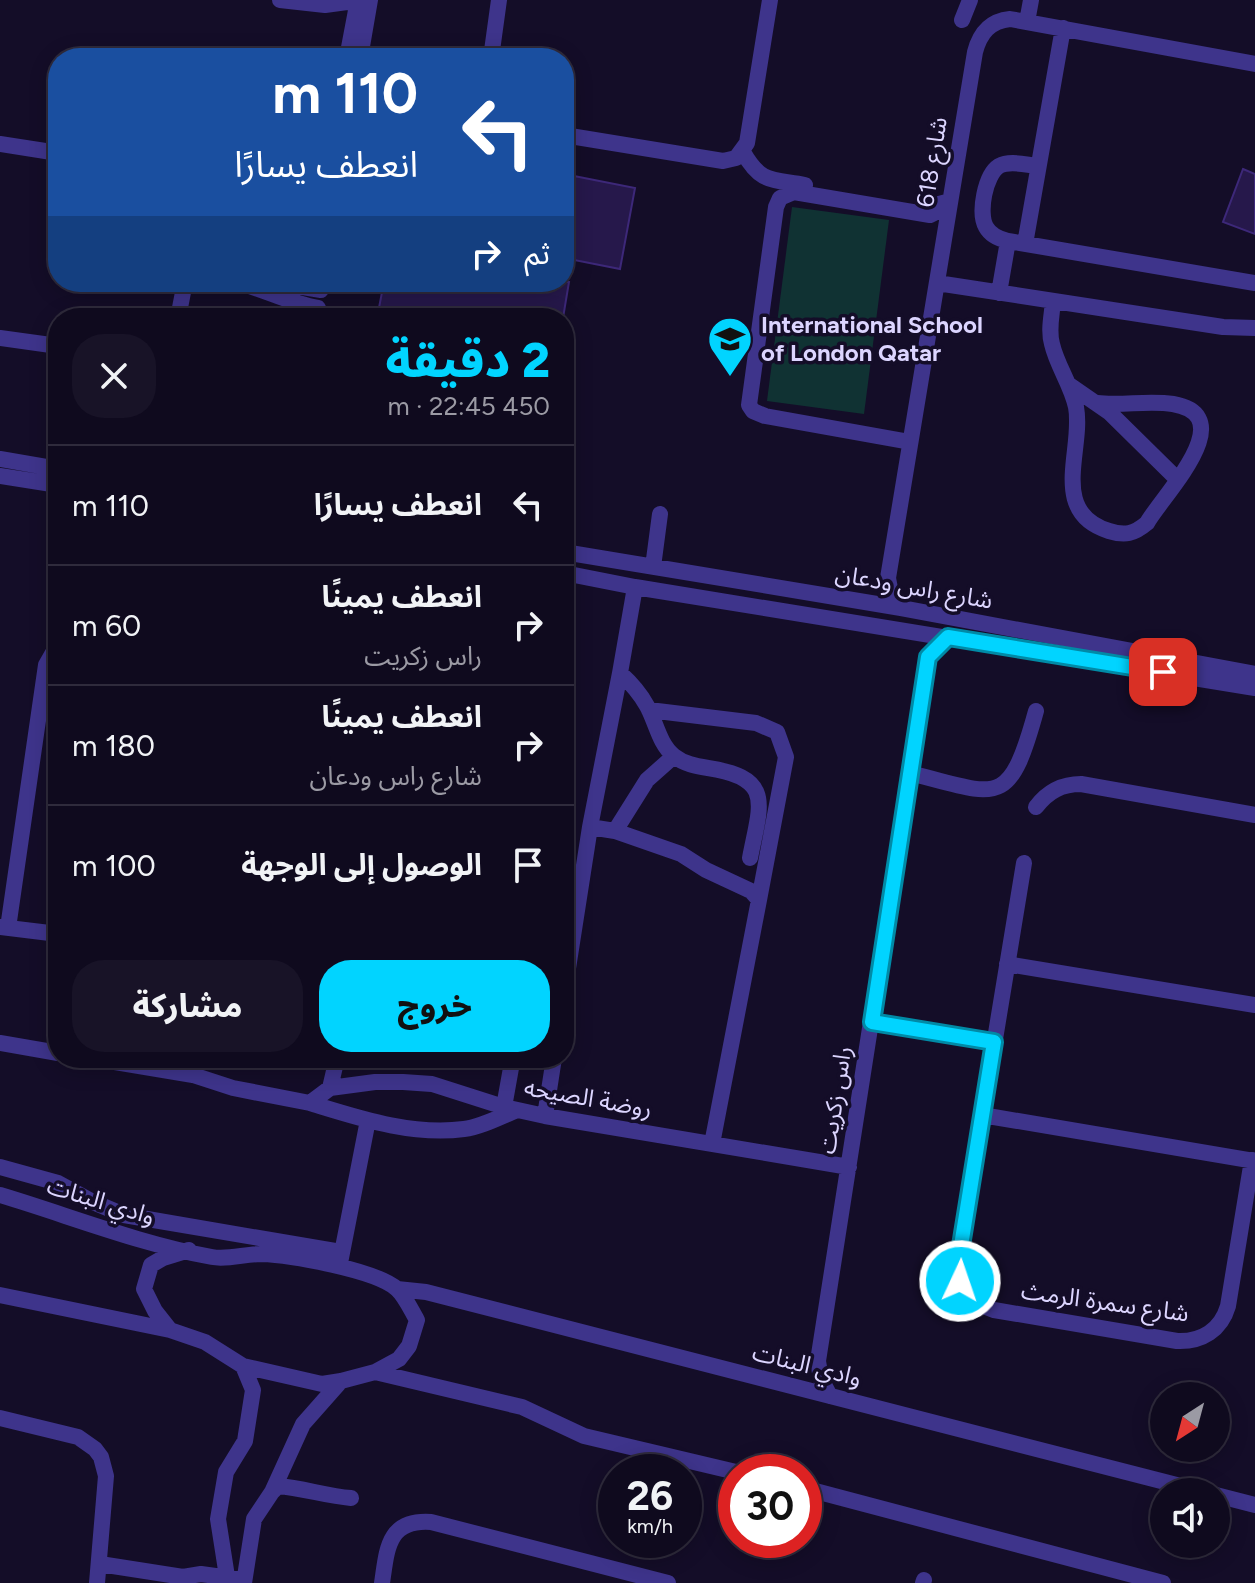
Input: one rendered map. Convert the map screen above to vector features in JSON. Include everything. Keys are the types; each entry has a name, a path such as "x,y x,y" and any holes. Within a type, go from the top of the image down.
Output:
{"street":[{"path":"280,0 325,5 364,1 351,48"},
{"path":"492,48 499,0"},
{"path":"574,137 723,161 736,158 747,143 770,0"},
{"path":"962,20 970,0"},
{"path":"1027,22 1031,0"},
{"path":"325,5 360,22"},
{"name":"شارع 618","path":"888,578 937,283 944,204 977,44 985,30 995,22 1010,19 1255,64"},
{"path":"360,22 360,48"},
{"path":"1025,244 1063,28"},
{"path":"0,144 48,151"},
{"path":"743,152 761,176 944,204"},
{"path":"1038,166 1004,164 990,177 984,222 993,235 1008,241 1255,283"},
{"path":"910,442 758,415 748,399 776,207 780,198 794,192 930,215 944,204"},
{"path":"999,293 1008,241"},
{"path":"937,283 1223,327 1255,328"},
{"path":"266,292 300,308"},
{"path":"1053,301 1052,344 1071,386 1077,423 1071,483 1078,504 1093,523 1119,534 1137,532 1147,523 1200,446 1200,423 1192,412 1171,404 1097,403"},
{"path":"1223,327 1255,336"},
{"path":"0,338 48,345"},
{"path":"1071,386 1097,403 1177,479"},
{"path":"0,459 48,467"},
{"path":"0,476 48,483"},
{"path":"653,567 660,514"},
{"name":"شارع راس ودعان","path":"574,554 1252,668"},
{"name":"شارع راس ودعان","path":"574,575 1255,688"},
{"path":"867,602 879,594 888,578"},
{"path":"888,578 891,594 901,608"},
{"path":"574,930 635,587"},
{"path":"913,631 928,657 948,637"},
{"name":"راس زكريت","path":"830,1396 821,1379 818,1361 928,657"},
{"path":"48,662 4,928 48,933"},
{"path":"620,673 637,688 666,748 674,756 694,765 740,774 754,786 760,805 750,858"},
{"path":"649,710 756,723 777,732 786,757 712,1144"},
{"path":"910,773 982,790 999,787 1015,773 1021,762 1036,711"},
{"path":"615,831 647,780 674,756"},
{"path":"1036,807 1059,787 1081,784 1255,815"},
{"path":"590,827 615,831 681,854 706,870 751,891 759,900"},
{"name":"شارع سمرة الرمث","path":"1024,863 958,1269 965,1292 983,1307 994,1310 1177,1341 1203,1337 1217,1327 1226,1313 1254,1161"},
{"path":"1007,964 1255,1005"},
{"path":"872,1022 994,1042"},
{"path":"0,1043 48,1051"},
{"path":"198,1068 233,1088 310,1103 388,1125 427,1130 465,1129 510,1108 511,1068"},
{"path":"330,1088 335,1068"},
{"path":"545,1116 552,1068"},
{"name":"روضة الصيحه","path":"310,1103 330,1088 375,1082 432,1084 545,1116 849,1167"},
{"path":"982,1115 1254,1161"},
{"path":"0,1167 58,1183 124,1215 340,1260 368,1120"},
{"name":"وادي البنات","path":"0,1195 155,1243 215,1258 278,1254 340,1260 397,1289 426,1292 1150,1478"},
{"path":"170,1330 155,1311 144,1289 151,1265 189,1250"},
{"path":"0,1295 170,1330 205,1342 243,1366 322,1384 375,1372 399,1359 409,1346 417,1320 397,1289"},
{"path":"792,1386 804,1378 818,1361"},
{"path":"236,1581 218,1519 226,1472 245,1441 253,1390 243,1366"},
{"path":"375,1372 522,1407 584,1436 718,1468"},
{"path":"236,1581 254,1519 272,1492 303,1424 341,1381"},
{"path":"0,1418 78,1437 101,1457 106,1476 97,1583"},
{"path":"272,1492 278,1486 351,1498"},
{"path":"822,1493 1163,1583"},
{"path":"1230,1499 1255,1505"},
{"path":"382,1583 389,1542 396,1531 418,1521 431,1522 625,1578 668,1583"},
{"path":"100,1564 187,1580 201,1574 236,1581"}],"green space":[{"path":"792,207 889,220 864,414 767,401"}],"building":[{"path":"1243,169 1255,174 1255,234 1223,222"},
{"path":"574,176 635,188 620,269 574,260"},
{"path":"382,292 567,292 565,308 379,308"}],"place":[{"name":"International School of London Qatar","path":"730,378"}],"route":[{"path":"960,1281 959,1258 994,1042 872,1022 928,657 948,637 1163,672"}]}
